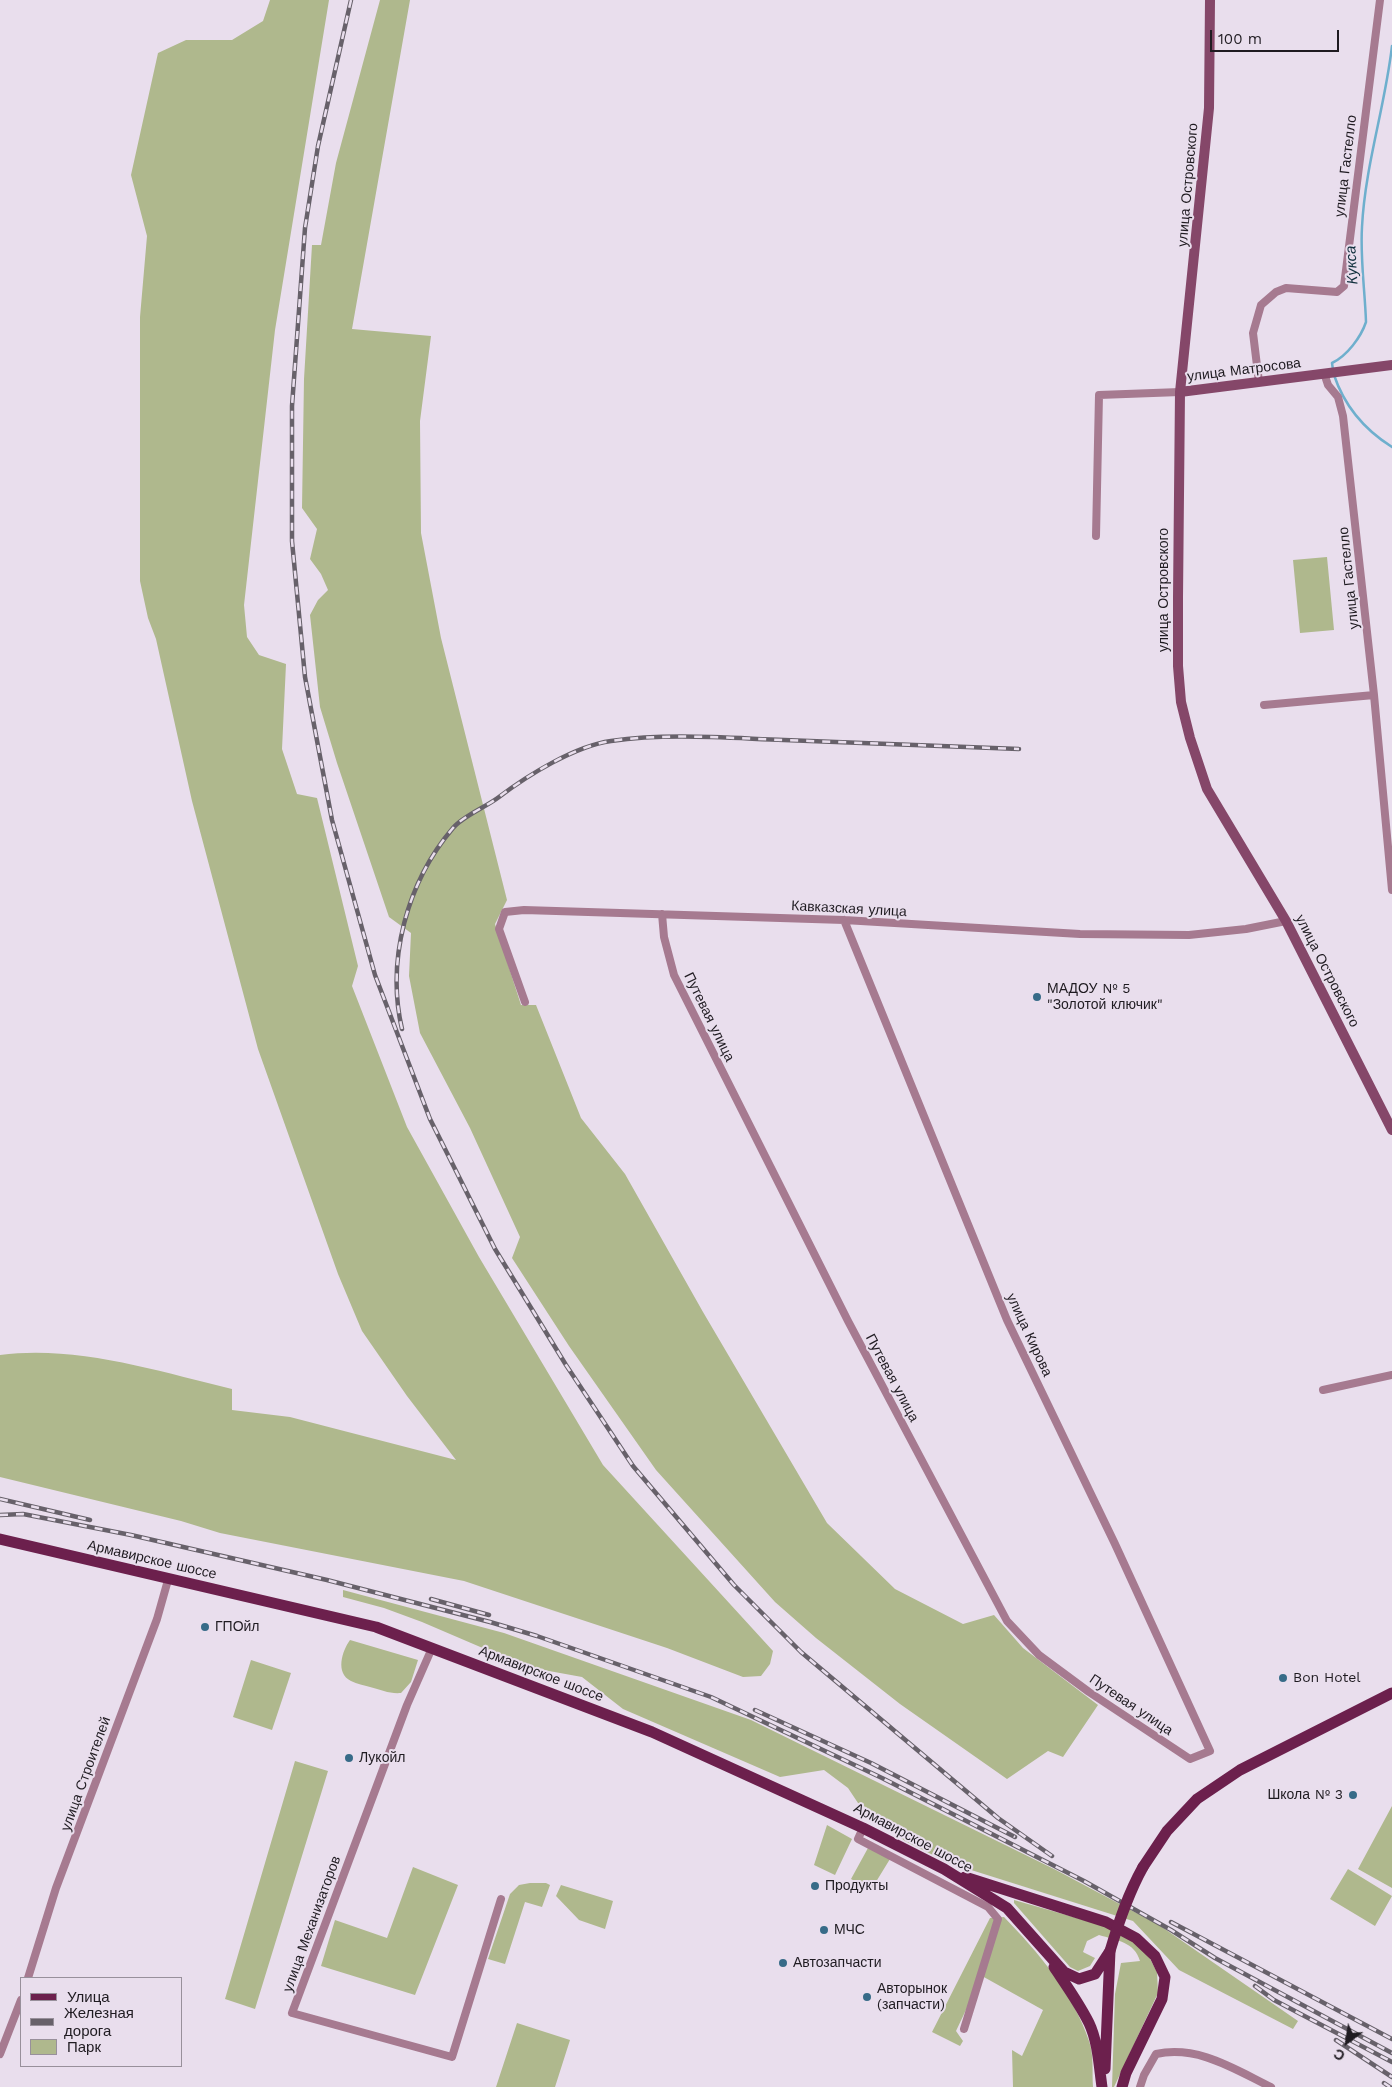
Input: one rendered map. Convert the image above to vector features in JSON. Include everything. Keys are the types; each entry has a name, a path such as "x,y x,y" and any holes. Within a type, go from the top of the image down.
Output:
{"main road":[{"name":"Армавирское шоссе","path":"0,1539 168,1580 376,1627 652,1732 863,1828 944,1869 1007,1908 1031,1935"},
{"path":"1103,2087 1110,1951 1121,1912 1132,1886 1167,1831 1197,1799 1240,1770 1392,1693"},
{"path":"944,1869 1014,1894 1106,1922 1136,1938 1155,1956 1164,1977 1162,1999 1126,2073 1122,2087"},
{"path":"1031,1935 1064,1972 1079,1979 1095,1974 1110,1951"},
{"path":"1031,1935 1075,1998 1090,2024 1103,2087"}],"street":[{"name":"улица Островского","path":"1210,0 1208,108 1180,392 1178,666 1181,702 1207,789 1286,921 1392,1130"},
{"name":"улица Гастелло","path":"1259,382 1252,333 1261,305 1276,292 1286,288 1336,292 1344,286 1380,0"},
{"name":"улица Матросова","path":"1096,536 1099,395 1180,392 1392,365"},
{"name":"улица Гастелло","path":"1331,372 1328,385 1338,398 1343,416 1374,695 1392,890"},
{"path":"1264,705 1374,695"},
{"name":"Кавказская улица","path":"525,1002 500,929 505,912 524,910 844,920 1080,934 1189,935 1246,929 1286,921"},
{"name":"Путевая улица","path":"662,914 664,937 674,975 848,1321 1008,1621 1039,1655 1074,1682 1190,1759 1210,1750"},
{"name":"улица Кирова","path":"844,920 1007,1320 1115,1544 1210,1750"},
{"path":"1323,1390 1392,1375"},
{"name":"улица Строителей","path":"28,1977 56,1888 157,1619 168,1580"},
{"name":"улица Механизаторов","path":"432,1648 407,1705 292,2013 452,2057 501,1899"},
{"path":"863,1828 858,1839 988,1907 998,1919 964,2029"},
{"path":"0,2054 15,2021 20,2004"},
{"path":"1140,2087 1144,2075 1156,2054 1171,2051 1188,2051 1214,2060 1271,2087"}],"green space":[{"path":"270,0 329,0 275,330 244,605 247,637 259,655 286,664 282,749 297,794 317,798 358,966 352,986 407,1127 479,1257 603,1465 773,1651 770,1664 761,1676 743,1677 667,1648 464,1581 220,1533 181,1521 0,1477 0,1355 29,1353 58,1354 117,1362 232,1389 232,1410 290,1417 456,1460 407,1396 362,1331 338,1274 258,1049 192,801 156,639 148,618 140,581 140,317 147,236 131,175 158,53 186,40 232,40 263,21"},
{"path":"380,0 410,0 352,329 431,336 420,421 421,533 441,638 507,900 495,924 521,1005 536,1005 581,1118 625,1174 703,1312 827,1523 895,1589 963,1624 994,1615 1023,1648 1098,1705 1063,1757 1048,1751 1007,1779 900,1704 816,1638 775,1602 656,1470 569,1346 512,1258 520,1237 470,1128 420,1033 409,976 411,933 389,917 320,707 310,615 318,600 328,590 321,574 310,559 317,529 302,508 304,379 312,245 321,245 336,163"},
{"path":"1327,557 1334,630 1300,633 1293,560"},
{"path":"343,1590 504,1633 751,1720 1056,1870 1159,1925 1298,2021 1293,2029 1179,1970 1133,1921 949,1863 905,1841 868,1814 869,1809 858,1803 848,1788 824,1770 780,1777 623,1709 582,1677 527,1667 422,1622 384,1608 343,1597"},
{"path":"350,1640 418,1660 411,1682 401,1693 397,1693 386,1692 351,1681 343,1673 342,1667 343,1656"},
{"path":"251,1660 291,1673 272,1730 233,1717"},
{"path":"295,1761 328,1771 255,2009 225,1999"},
{"path":"1392,1806 1392,1888 1358,1869"},
{"path":"827,1825 852,1839 835,1875 814,1865"},
{"path":"868,1848 890,1859 871,1890 851,1879"},
{"path":"413,1867 458,1885 415,1995 321,1966 335,1920 387,1938"},
{"path":"1348,1869 1392,1896 1375,1926 1330,1899"},
{"path":"546,1883 550,1885 542,1907 525,1902 505,1964 488,1959 510,1894 519,1885"},
{"path":"561,1885 613,1901 605,1929 579,1920 556,1896"},
{"path":"1014,1900 1105,1926 1129,1938 1147,1953 1157,1972 1158,1993 1114,2087 1112,2087 1115,1994 1121,1963 1140,1961 1138,1955 1124,1943 1099,1935 1087,1941 1083,1952 1095,1958 1090,1966 1078,1971 1070,1967 1014,1903"},
{"path":"1004,1917 1042,1959 1074,2006 1091,2046 1093,2087 1013,2087 1012,2050 1022,2056 1043,2010 982,1976 956,2031 963,2041 960,2046 932,2032 990,1918"},
{"path":"517,2023 570,2040 555,2087 496,2087"}],"waterway":[{"name":"Кукса","path":"1333,370 1332,363 1353,346 1366,322 1362,251 1364,204 1392,46"},
{"name":"Кукса","path":"1334,375 1343,397 1364,425 1392,447"}],"railway":[{"path":"351,0 318,146 305,228 292,406 292,541 305,677 332,820 375,975 430,1119 495,1249 566,1365 633,1466 734,1585 801,1652 998,1818 1052,1856"},
{"path":"402,1029 398,1003 399,949 412,897 423,872 437,849 453,828 463,819 494,801 538,771 567,755 611,741 654,737 719,737 1019,749"},
{"path":"0,1499 90,1520"},
{"path":"0,1515 23,1514 131,1535 327,1580 537,1636 711,1697 882,1778 1084,1881 1171,1930 1215,1958 1392,2053"},
{"path":"431,1599 489,1615"},
{"path":"755,1710 871,1763 1015,1837"},
{"path":"1171,1922 1392,2039"},
{"path":"1255,1986 1274,2000 1392,2062"},
{"path":"1336,2040 1392,2077"},
{"path":"1384,2083 1390,2087"}],"place":[{"name":"МАДОУ № 5 \"Золотой ключик\"","path":"1037,997"},
{"name":"ГПОйл","path":"205,1627"},
{"name":"Bon Hotel","path":"1283,1678"},
{"name":"Лукойл","path":"349,1758"},
{"name":"Школа № 3","path":"1353,1795"},
{"name":"Продукты","path":"815,1886"},
{"name":"МЧС","path":"824,1930"},
{"name":"Автозапчасти","path":"783,1963"},
{"name":"Авторынок (запчасти)","path":"867,1997"}]}
